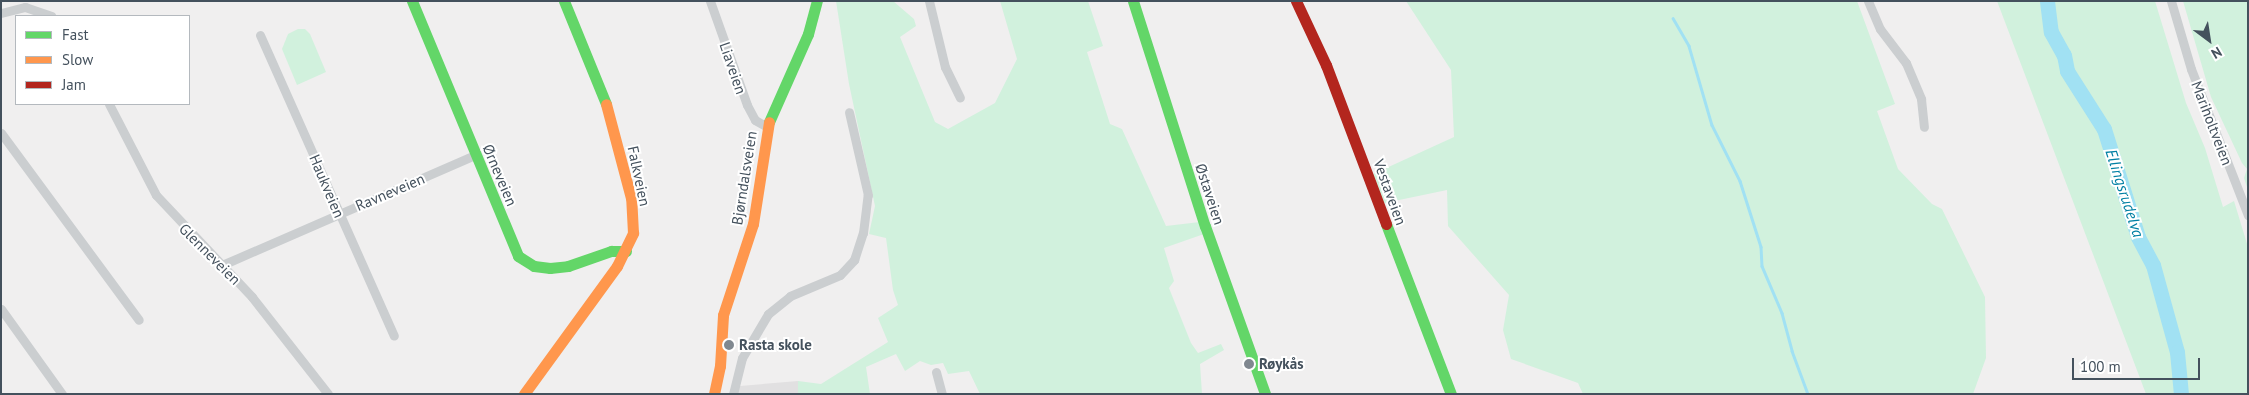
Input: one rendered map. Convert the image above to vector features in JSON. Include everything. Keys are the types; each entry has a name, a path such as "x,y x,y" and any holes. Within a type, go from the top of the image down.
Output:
{"street":[{"name":"Ørneveien","path":"412,1 512,244 526,262 550,268 568,266 611,251 626,251"},
{"name":"Falkveien","path":"524,394 626,251 633,233 631,198 604,96 564,1"},
{"name":"Liaveien","path":"710,1 747,105 755,120 767,127"},
{"name":"Bjørndalsveien","path":"714,394 720,366 723,314 753,224 767,127 808,34 817,1"},
{"path":"929,1 945,67 960,98"},
{"name":"Østaveien","path":"1133,1 1204,226 1265,394"},
{"name":"Vestaveien","path":"1296,1 1326,65 1451,394"},
{"path":"1868,1 1880,29 1906,63 1921,100 1924,127"},
{"name":"Mariholtveien","path":"2171,1 2191,69 2248,215"},
{"path":"1,13 25,7 48,15"},
{"name":"Haukveien","path":"260,35 394,336"},
{"name":"Glenneveien","path":"110,105 156,195 268,316 328,394"},
{"path":"733,394 742,358 768,314 790,296 840,275 854,260 863,233 868,195 848,112"},
{"path":"1,133 139,320"},
{"name":"Ravneveien","path":"222,265 475,155"},
{"path":"1,309 62,394"},
{"path":"936,372 942,394"}],"shaded area":[{"path":"798,381 798,394 735,394 740,386"}],"green space":[{"path":"836,1 893,1 914,19 916,26 900,37 935,122 948,129 995,103 1017,59 1000,1 1088,1 1103,46 1087,52 1110,124 1122,129 1166,226 1200,222 1204,234 1164,248 1174,281 1169,288 1191,343 1198,353 1221,344 1224,350 1200,364 1202,394 980,394 969,371 948,374 943,363 931,365 920,361 905,371 896,354 866,367 870,394 798,394 798,381 821,384 888,342 878,318 898,305 893,290 886,238 869,234 875,206 849,84"},
{"path":"1406,1 1857,1 1895,104 1877,111 1898,169 1932,204 1942,209 1985,297 1986,358 1973,394 1583,394 1578,383 1511,359 1503,330 1509,295 1448,226 1447,190 1380,204 1371,175 1454,137 1451,70"},
{"path":"1997,1 2155,1 2186,103 2205,148 2223,207 2234,201 2248,247 2248,394 2146,394"},
{"path":"2183,1 2248,1 2248,190 2244,178 2247,169 2242,163 2211,97"},
{"path":"298,29 305,29 310,34 326,72 297,85 282,49 288,34"}],"waterway":[{"name":"Ellingsrudelva","path":"2047,1 2051,32 2064,55 2067,71 2104,129 2138,237 2153,265 2177,352 2181,394"},
{"path":"1673,18 1689,46 1712,125 1740,181 1761,247 1762,266 1782,313 1792,351 1808,394"}],"traffic: fast":[{"path":"412,1 518,256 534,266 550,268 568,266 611,251 626,251"},
{"path":"564,1 606,104"},
{"path":"769,122 808,34 817,1"},
{"path":"1133,1 1205,226 1265,394"},
{"path":"1386,224 1451,394"}],"traffic: slow":[{"path":"524,394 617,266 633,233 631,198 606,104"},
{"path":"714,394 720,366 723,315 753,224 769,122"}],"traffic: jam":[{"path":"1296,1 1326,65 1386,224"}],"place":[{"name":"Rasta skole","path":"729,345"},
{"name":"Røykås","path":"1249,364"}]}
